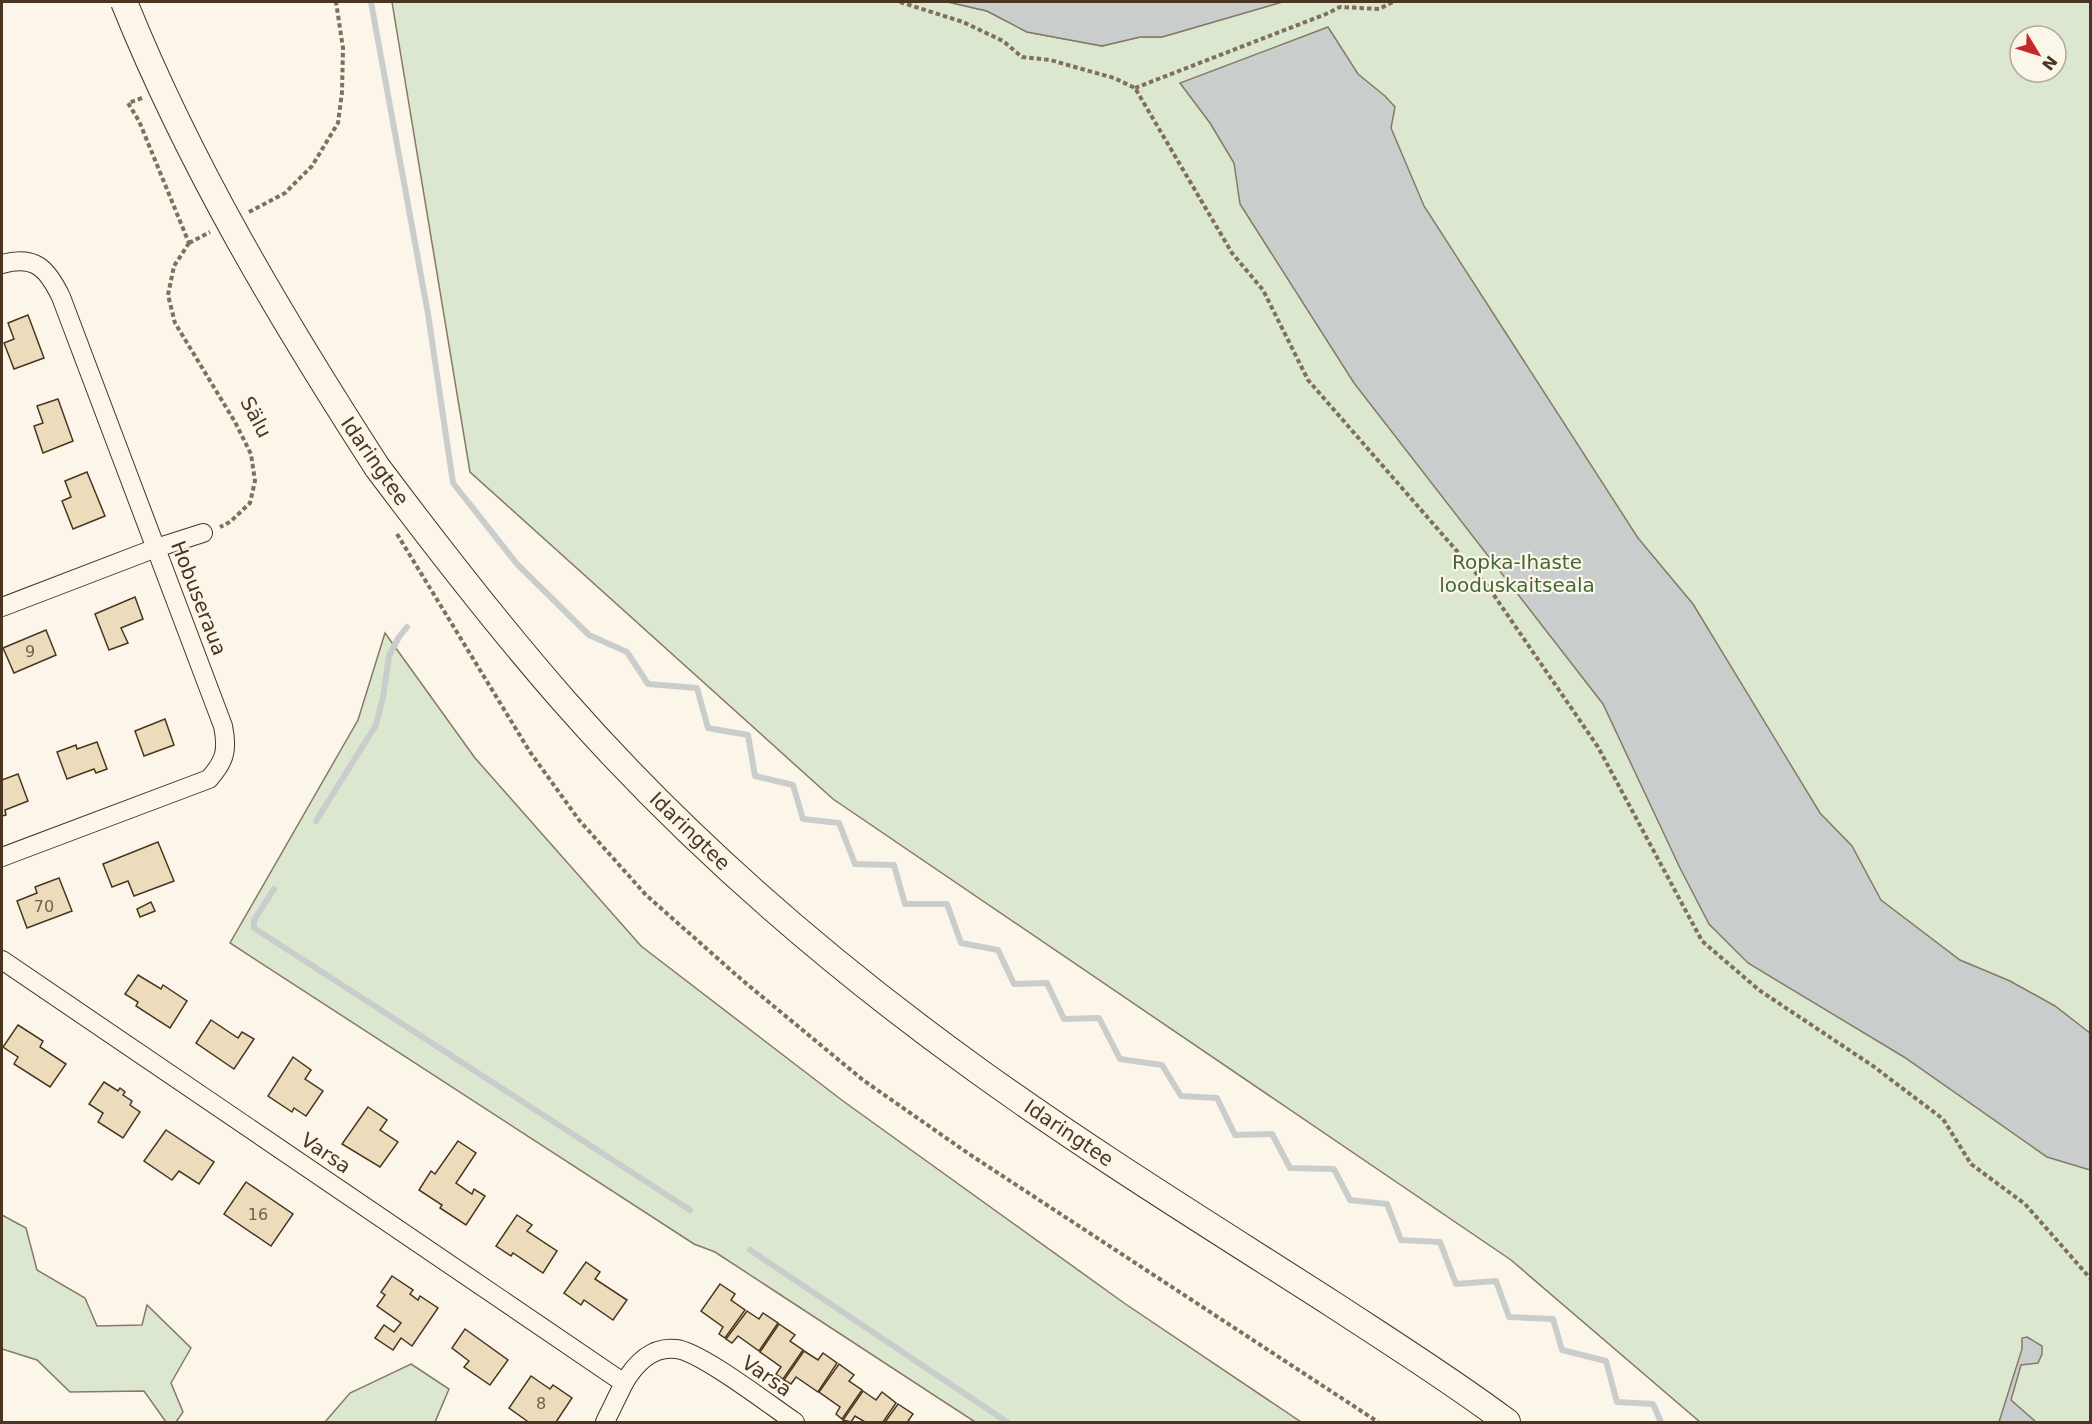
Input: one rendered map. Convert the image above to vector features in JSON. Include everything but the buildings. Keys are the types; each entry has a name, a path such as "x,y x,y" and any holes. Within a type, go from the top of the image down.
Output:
{"main road":[{"name":"Idaringtee","path":"124,2 173,113 267,292 377,467 474,594 565,703 654,797 756,895 870,991 979,1072 1088,1146 1384,1338 1507,1422"}],"street":[{"name":"Hobuseraua","path":"2,264 25,261 37,264 46,270 54,282 224,726 226,740 225,753 220,766 209,779 2,857"},
{"path":"2,607 156,548 203,533"},
{"name":"Varsa","path":"2,960 624,1383"},
{"name":"Varsa","path":"605,1422 624,1383 641,1360 651,1354 670,1349 679,1349 711,1365 795,1422"}],"path":[{"path":"247,213 285,193 312,166 338,123 342,92 343,48 336,2"},
{"path":"900,2 963,22 1003,41 1022,57 1050,60 1114,78 1135,88 1232,253 1263,290 1308,380 1488,588 1598,747 1702,941 1758,990 1873,1066 1943,1119 1971,1164 2025,1204 2091,1278"},
{"path":"1135,88 1340,7 1379,9 1393,2"},
{"path":"143,98 128,103 139,121 189,243 218,228"},
{"name":"Sälu","path":"189,243 174,266 168,295 175,323 235,422 251,454 255,481 250,503 230,522 203,533"},
{"path":"392,525 530,752 579,820 646,895 742,980 863,1080 978,1161 1378,1422"}],"green space":[{"name":"Ropka-Ihaste looduskaitseala","path":"392,2 948,2 987,11 1027,32 1102,46 1140,37 1162,37 1282,2 2090,2 2090,1422 1700,1422 1511,1260 833,799 470,472"},
{"path":"385,633 475,758 641,946 843,1101 1124,1303 1301,1422 975,1422 715,1252 694,1244 230,943 358,720"},
{"path":"2,1215 26,1228 37,1270 85,1298 97,1326 142,1325 147,1305 191,1348 171,1383 183,1412 176,1422 166,1422 144,1391 70,1392 37,1360 2,1349"},
{"path":"411,1364 449,1389 435,1422 325,1422 350,1393"}],"shaded area":[{"path":"948,2 1282,2 1162,37 1140,37 1102,46 1027,32 987,11"},
{"path":"1328,27 1358,74 1395,107 1391,128 1424,206 1638,538 1693,604 1820,813 1852,846 1881,900 1960,960 2010,981 2055,1006 2090,1033 2090,1170 2047,1157 1904,1057 1748,963 1709,924 1680,868 1603,704 1354,383 1240,204 1234,163 1210,123 1180,83"},
{"path":"2027,1337 2042,1346 2042,1354 2038,1363 2021,1365 2011,1400 2036,1422 1999,1422 2022,1349 2022,1338"}],"waterway":[{"path":"371,2 428,314 453,483 517,564 589,635 627,652 648,684 697,688 708,728 748,735 755,776 793,785 803,819 839,823 855,864 894,865 905,904 947,904 961,943 998,950 1014,984 1047,983 1064,1019 1099,1018 1120,1059 1162,1065 1181,1096 1217,1098 1235,1135 1272,1134 1290,1168 1334,1169 1350,1200 1387,1204 1401,1240 1440,1242 1456,1284 1496,1281 1509,1317 1553,1319 1562,1350 1606,1361 1617,1402 1653,1404 1661,1422"},
{"path":"316,821 376,725 389,656 407,627"},
{"path":"274,889 254,920 254,928 690,1210"},
{"path":"750,1250 1007,1422"}]}
